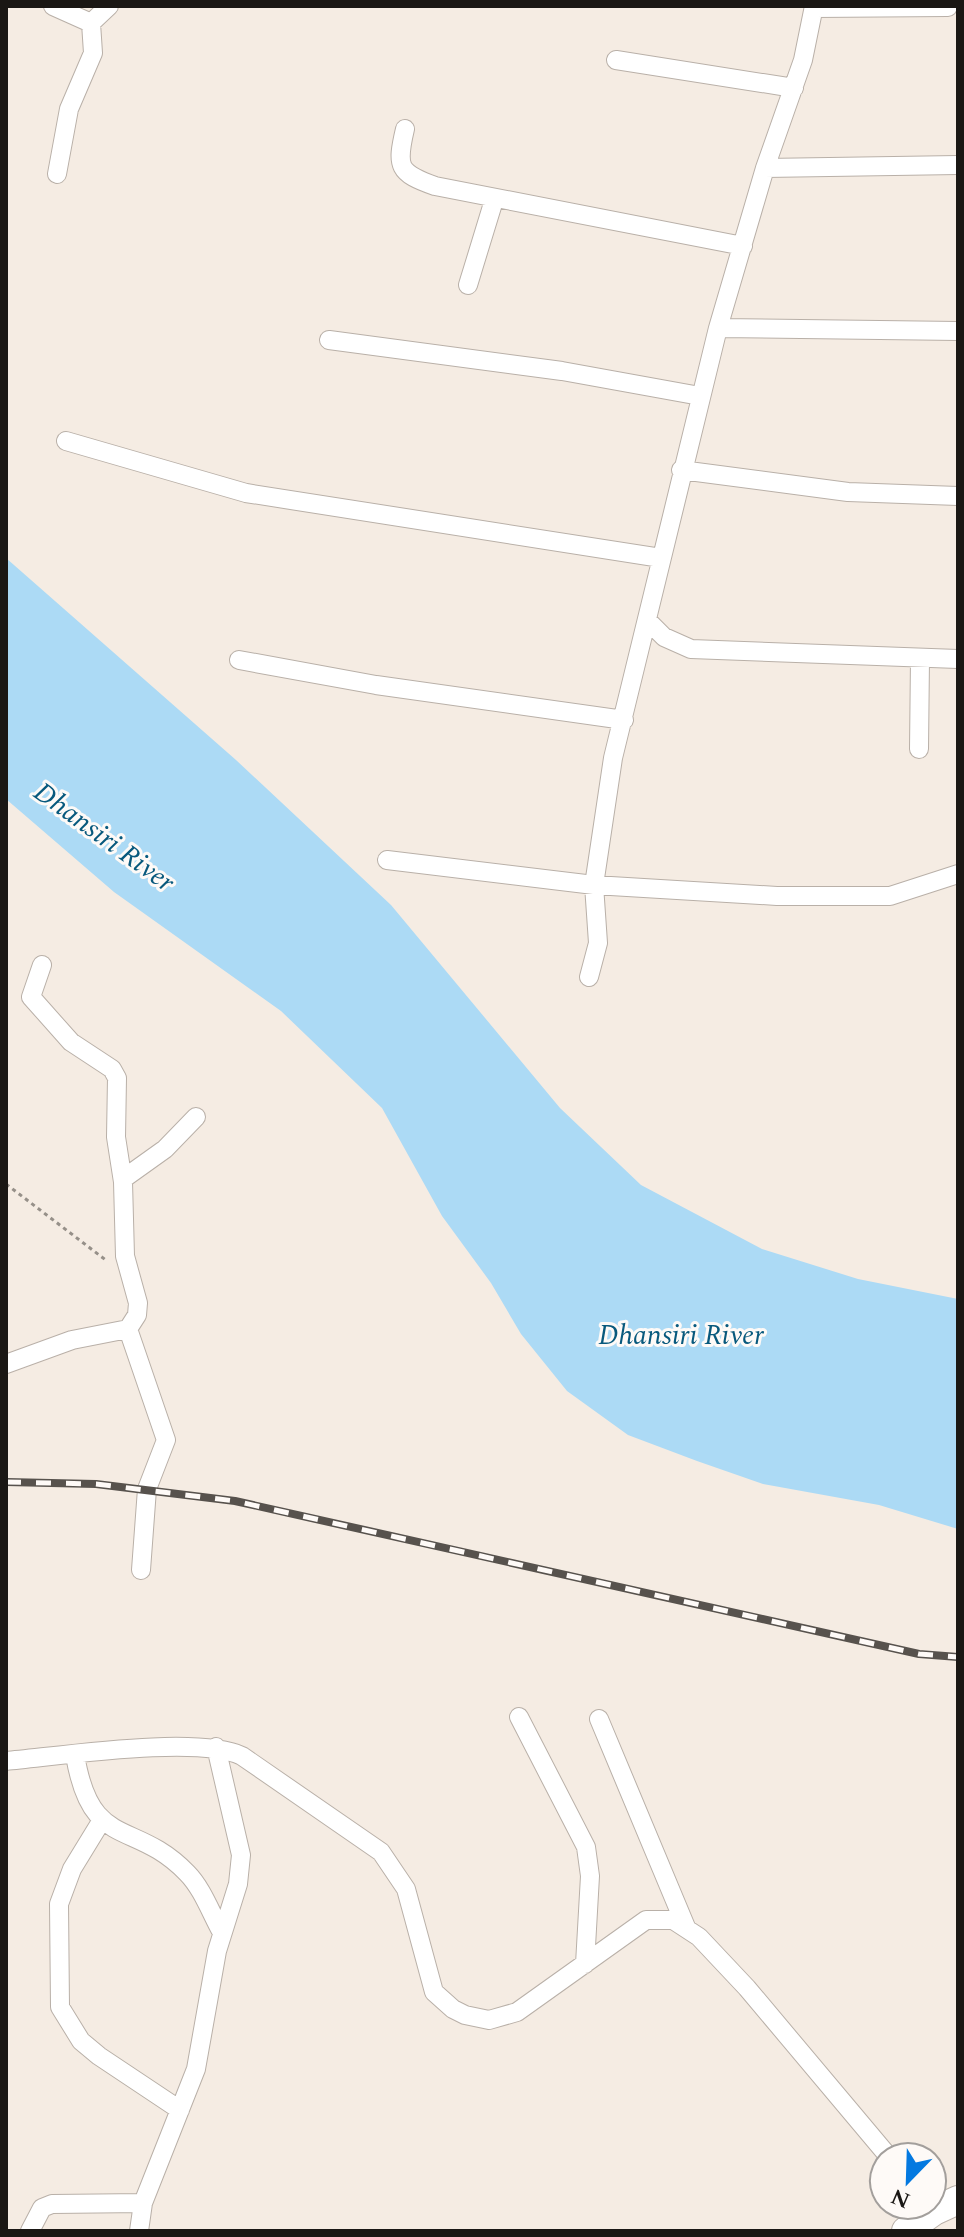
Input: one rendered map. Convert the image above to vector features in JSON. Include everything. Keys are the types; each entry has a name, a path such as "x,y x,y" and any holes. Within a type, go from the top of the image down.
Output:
{"street":[{"path":"53,6 91,23"},
{"path":"91,23 109,6"},
{"path":"589,977 598,943 594,885 605,802 681,470 718,328 765,168 794,88 814,7 948,7"},
{"path":"57,174 69,109 93,53 91,23"},
{"path":"616,60 794,88"},
{"path":"405,129 399,162 409,175 435,186 494,200 743,246"},
{"path":"765,168 958,165"},
{"path":"468,285 494,200"},
{"path":"718,328 958,331"},
{"path":"329,340 562,371 700,396"},
{"path":"66,441 246,493 661,558"},
{"path":"681,470 848,492 958,496"},
{"path":"648,621 664,637 691,649 958,659"},
{"path":"919,749 920,659"},
{"path":"239,660 363,683 624,720"},
{"path":"387,860 594,885 868,897 907,893 958,874"},
{"path":"6,1364 72,1340 128,1329 137,1315 138,1303 128,1279 123,1179 116,1137 117,1078 112,1069 71,1042 31,997 42,965"},
{"path":"123,1179 165,1149 196,1117"},
{"path":"128,1329 166,1440 147,1489 141,1570"},
{"path":"519,1717 586,1847 590,1876 585,1964"},
{"path":"599,1719 686,1927 747,1988 876,2141"},
{"path":"139,2231 143,2203 196,2069 221,1931 238,1884 241,1855 216,1747"},
{"path":"6,1761 216,1747 254,1764 381,1852 406,1889 434,1992 453,2009 475,2018 504,2018 538,1999 646,1920 660,1918 686,1927"},
{"path":"75,1755 80,1788 94,1814 188,1874 221,1931"},
{"path":"102,1820 72,1869 59,1904 60,2007 81,2041 180,2110"},
{"path":"30,2231 42,2208 52,2204 143,2203"}],"path":[{"path":"6,1184 128,1279"}],"water":[{"name":"Dhansiri River","path":"6,558 236,760 391,905 560,1108 641,1185 762,1249 858,1279 958,1299 958,1529 879,1505 763,1484 697,1461 628,1435 567,1391 521,1334 491,1283 442,1216 382,1108 281,1011 114,892 6,799"}],"railway":[{"path":"6,1482 96,1484 235,1501 919,1654 958,1657"}]}
